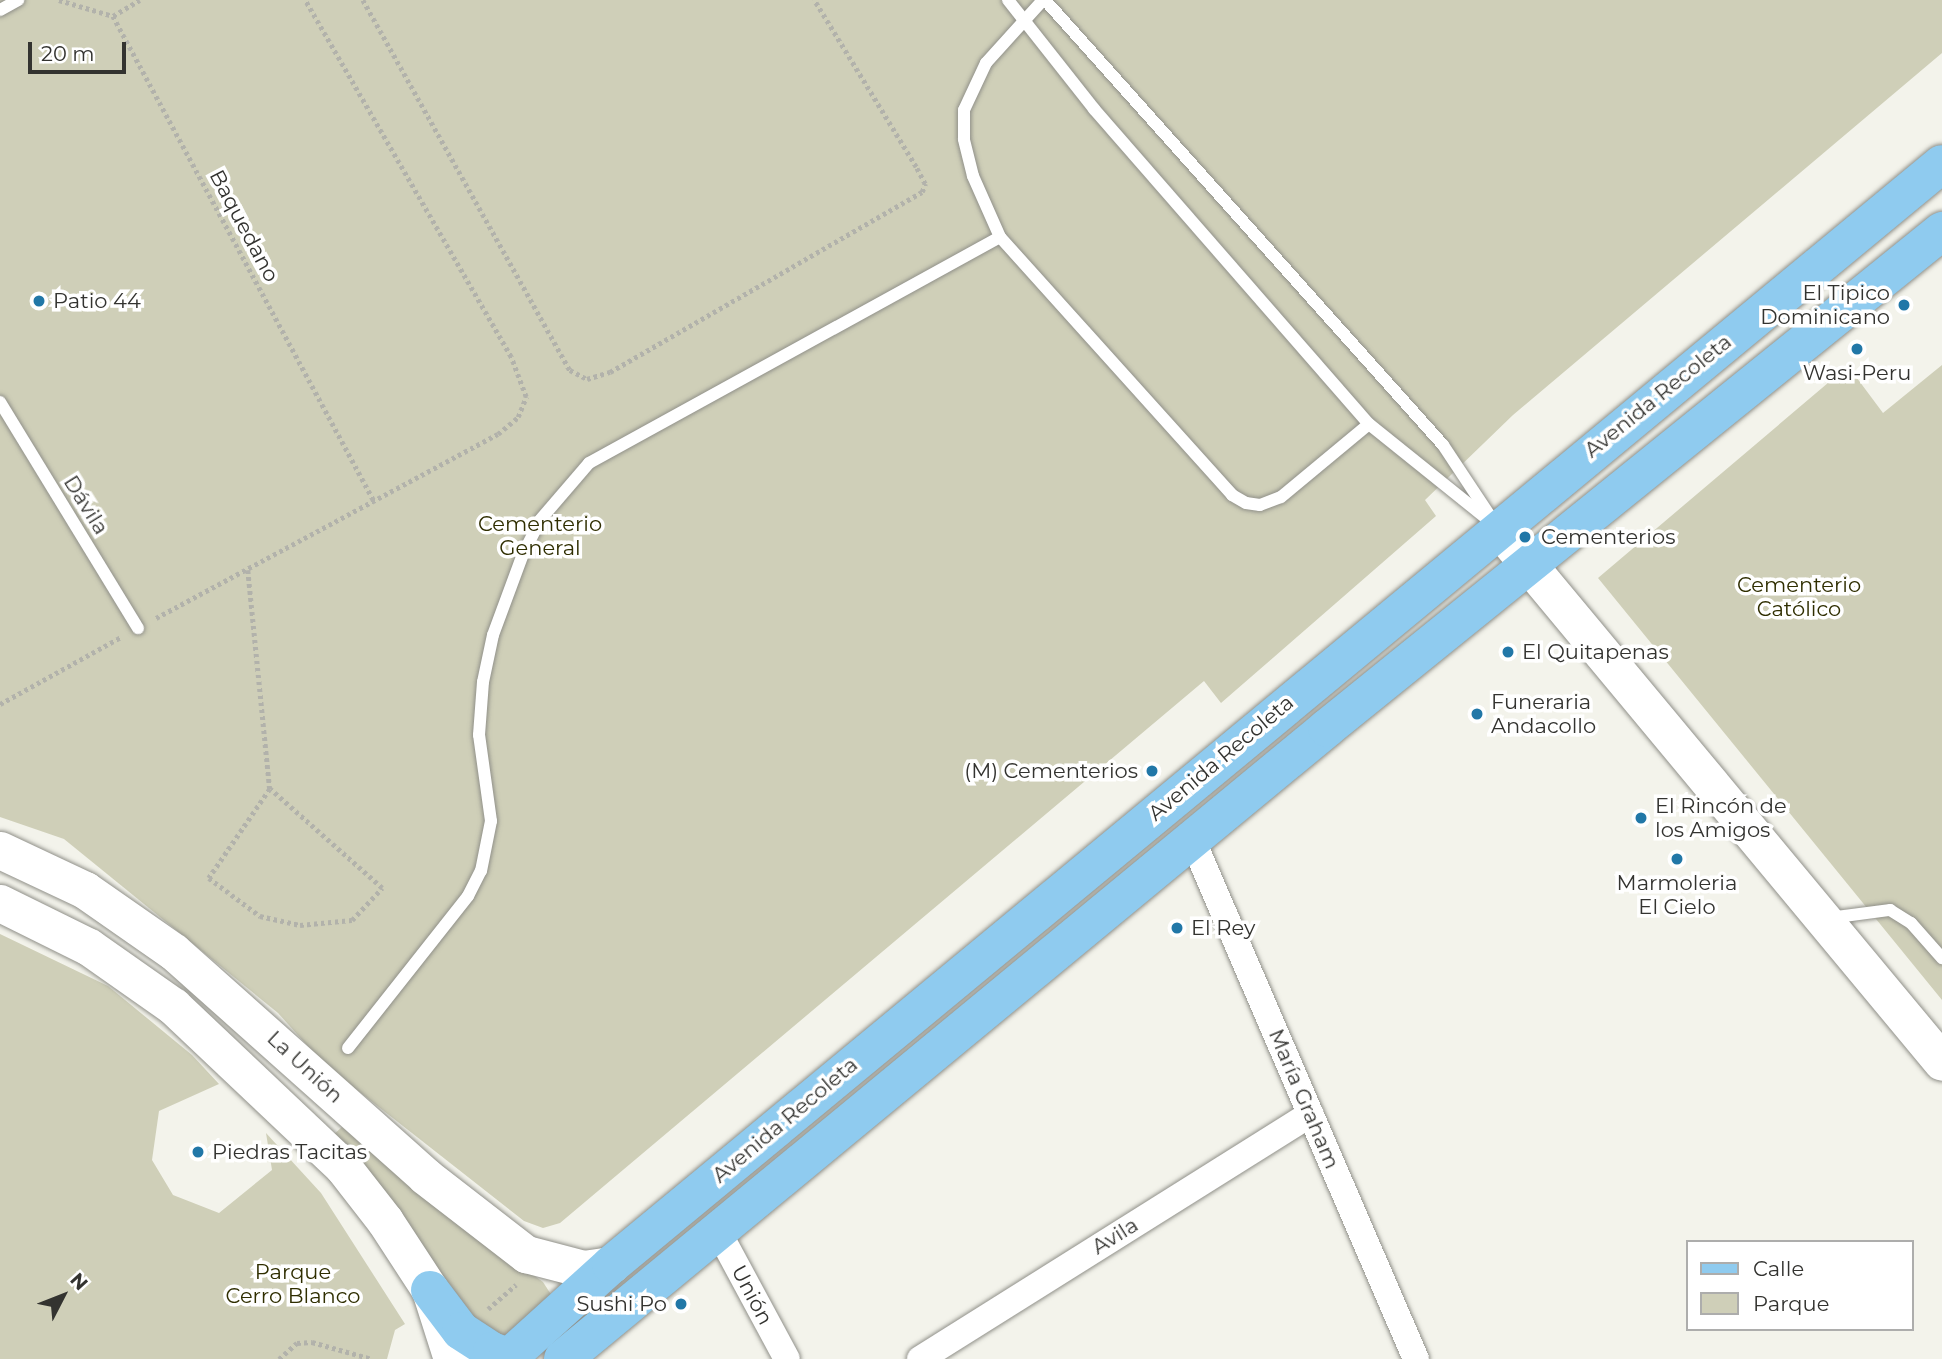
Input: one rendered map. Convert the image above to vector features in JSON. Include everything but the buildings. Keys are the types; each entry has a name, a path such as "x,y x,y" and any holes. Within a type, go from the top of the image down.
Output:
{"main road":[{"name":"Avenida Recoleta","path":"510,1359 611,1265 1498,528 1942,164"},
{"name":"Avenida Recoleta","path":"563,1359 1192,839 1942,231"},
{"path":"1498,528 1942,1062"},
{"name":"La Unión","path":"0,850 85,890 174,952 425,1176 526,1254 583,1269 611,1265"},
{"path":"0,903 51,926 128,972 191,1022 343,1167 461,1331 510,1359"},
{"path":"430,1290 452,1359"}],"street":[{"name":"María Graham","path":"1192,839 1416,1359"},
{"name":"Avila","path":"920,1359 1310,1114"},
{"name":"Unión","path":"718,1231 787,1359"}],"lane":[{"path":"0,10 18,0"},
{"path":"1008,0 1094,109 1368,424 1498,528"},
{"path":"1368,424 1281,498 1260,505 1246,503 1232,495 1000,237 972,176 964,139 964,110 975,78 1044,0 1443,445 1498,528"},
{"path":"348,1048 468,896 481,871 491,821 479,735 483,682 493,635 523,554 566,487 589,463 1000,237"},
{"name":"Dávila","path":"0,402 138,628"},
{"path":"1823,920 1866,910 1890,910 1911,923 1942,958"}],"path":[{"path":"58,0 113,16 141,0"},
{"path":"0,704 510,425 523,407 525,387 305,0"},
{"path":"363,0 570,370 587,379 610,372 922,192 925,184 916,167 814,0"},
{"name":"Baquedano","path":"113,16 374,501"},
{"path":"248,570 270,789 209,878 260,916 300,925 352,920 382,888 270,789"},
{"path":"279,1359 297,1343 313,1342 372,1359"}],"green space":[{"name":"Cementerio General","path":"0,0 1942,0 1942,53 1513,415 1425,500 1436,516 1221,703 1204,681 560,1223 543,1228 524,1221 324,1064 278,1013 64,839 0,817"},
{"name":"Cementerio Católico","path":"1942,365 1942,1000 1598,578 1848,366 1883,413"},
{"name":"Parque Cerro Blanco","path":"0,934 108,986 192,1055 219,1084 159,1111 152,1160 173,1195 219,1213 272,1170 266,1133 321,1193 405,1324 395,1330 387,1359 0,1359"},
{"path":"342,1127 404,1181 543,1282 552,1296 502,1338 481,1329 332,1136"}],"place":[{"name":"Patio 44","path":"39,301"},
{"name":"El Tipico Dominicano","path":"1904,305"},
{"name":"Wasi-Peru","path":"1857,349"},
{"name":"Cementerios","path":"1525,537"},
{"name":"El Quitapenas","path":"1508,652"},
{"name":"Funeraria Andacollo","path":"1477,714"},
{"name":"(M) Cementerios","path":"1152,771"},
{"name":"El Rincón de los Amigos","path":"1641,818"},
{"name":"Marmoleria El Cielo","path":"1677,859"},
{"name":"El Rey","path":"1177,928"},
{"name":"Piedras Tacitas","path":"198,1152"},
{"name":"Sushi Po","path":"681,1304"}]}
